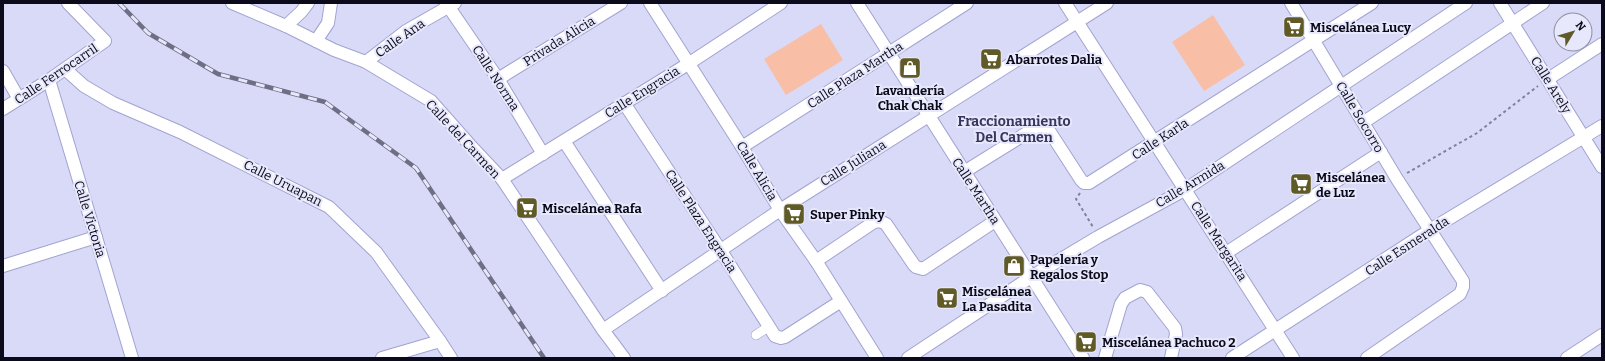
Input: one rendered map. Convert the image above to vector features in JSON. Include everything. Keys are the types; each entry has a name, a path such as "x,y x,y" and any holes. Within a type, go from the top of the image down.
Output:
{"street":[{"name":"Calle Ferrocarril","path":"3,109 49,80 105,41 68,3"},
{"name":"Calle del Carmen","path":"232,3 286,26 334,50 366,62 431,101 470,146 502,179 603,330 624,358"},
{"path":"286,26 308,3"},
{"path":"316,41 328,23 331,3"},
{"name":"Privada Alicia","path":"498,79 621,3"},
{"name":"Calle Alicia","path":"650,3 742,147 780,210 816,261 877,358"},
{"name":"Calle Engracia","path":"502,179 688,64 781,3"},
{"name":"Calle Martha","path":"857,3 1083,358"},
{"name":"Calle Plaza Martha","path":"742,147 967,3"},
{"name":"Calle Margarita","path":"1065,3 1294,358"},
{"name":"Calle Juliana","path":"603,330 780,210 1107,3"},
{"name":"Calle Socorro","path":"1292,3 1397,179 1463,281 1463,287 1460,294 1368,358"},
{"name":"Calle Karla","path":"1084,183 1089,183 1155,142 1372,3"},
{"name":"Calle Armida","path":"908,358 1031,277 1098,237 1186,189 1466,3"},
{"name":"Calle Arely","path":"1500,3 1602,167"},
{"path":"1364,122 1543,3"},
{"name":"Calle Norma","path":"450,4 498,79 543,154"},
{"name":"Calle Ana","path":"366,62 406,31 450,4"},
{"path":"1548,79 1602,44"},
{"name":"Calle Uruapan","path":"65,69 84,86 112,102 180,132 330,207 376,252 451,358"},
{"path":"3,71 19,99"},
{"name":"Calle Victoria","path":"49,80 132,358"},
{"name":"Calle Plaza Engracia","path":"624,103 775,336 778,338 785,337 841,301"},
{"path":"964,172 1038,126 1043,126 1048,128 1084,183"},
{"name":"Calle Esmeralda","path":"1232,358 1430,230 1602,126"},
{"path":"564,141 662,291"},
{"path":"1226,252 1381,152"},
{"path":"816,261 874,222 880,221 886,224 914,265 920,269 923,269 995,221"},
{"path":"4,263 96,237"},
{"path":"1105,358 1120,304 1125,298 1140,290 1147,292 1176,328 1170,358"},
{"path":"756,335 768,327"},
{"path":"1567,358 1602,335"},
{"path":"382,358 440,341"}],"path":[{"path":"1397,179 1477,133 1548,79"},
{"path":"1084,183 1076,199 1098,237"}],"shaded area":[{"path":"1213,15 1245,65 1204,91 1172,42"},
{"path":"821,24 843,60 786,95 764,59"}],"railway":[{"path":"119,3 148,33 218,74 325,102 416,168 544,358"}],"place":[{"name":"Miscelánea Lucy","path":"1294,27"},
{"name":"Abarrotes Dalia","path":"991,59"},
{"name":"Lavandería Chak Chak","path":"910,68"},
{"name":"Miscelánea de Luz","path":"1301,184"},
{"name":"Miscelánea Rafa","path":"527,208"},
{"name":"Super Pinky","path":"794,214"},
{"name":"Papelería y Regalos Stop","path":"1014,266"},
{"name":"Miscelánea La Pasadita","path":"947,298"},
{"name":"Miscelánea Pachuco 2","path":"1086,342"}],"district":[{"name":"Fraccionamiento Del Carmen","path":"1014,130"}]}
